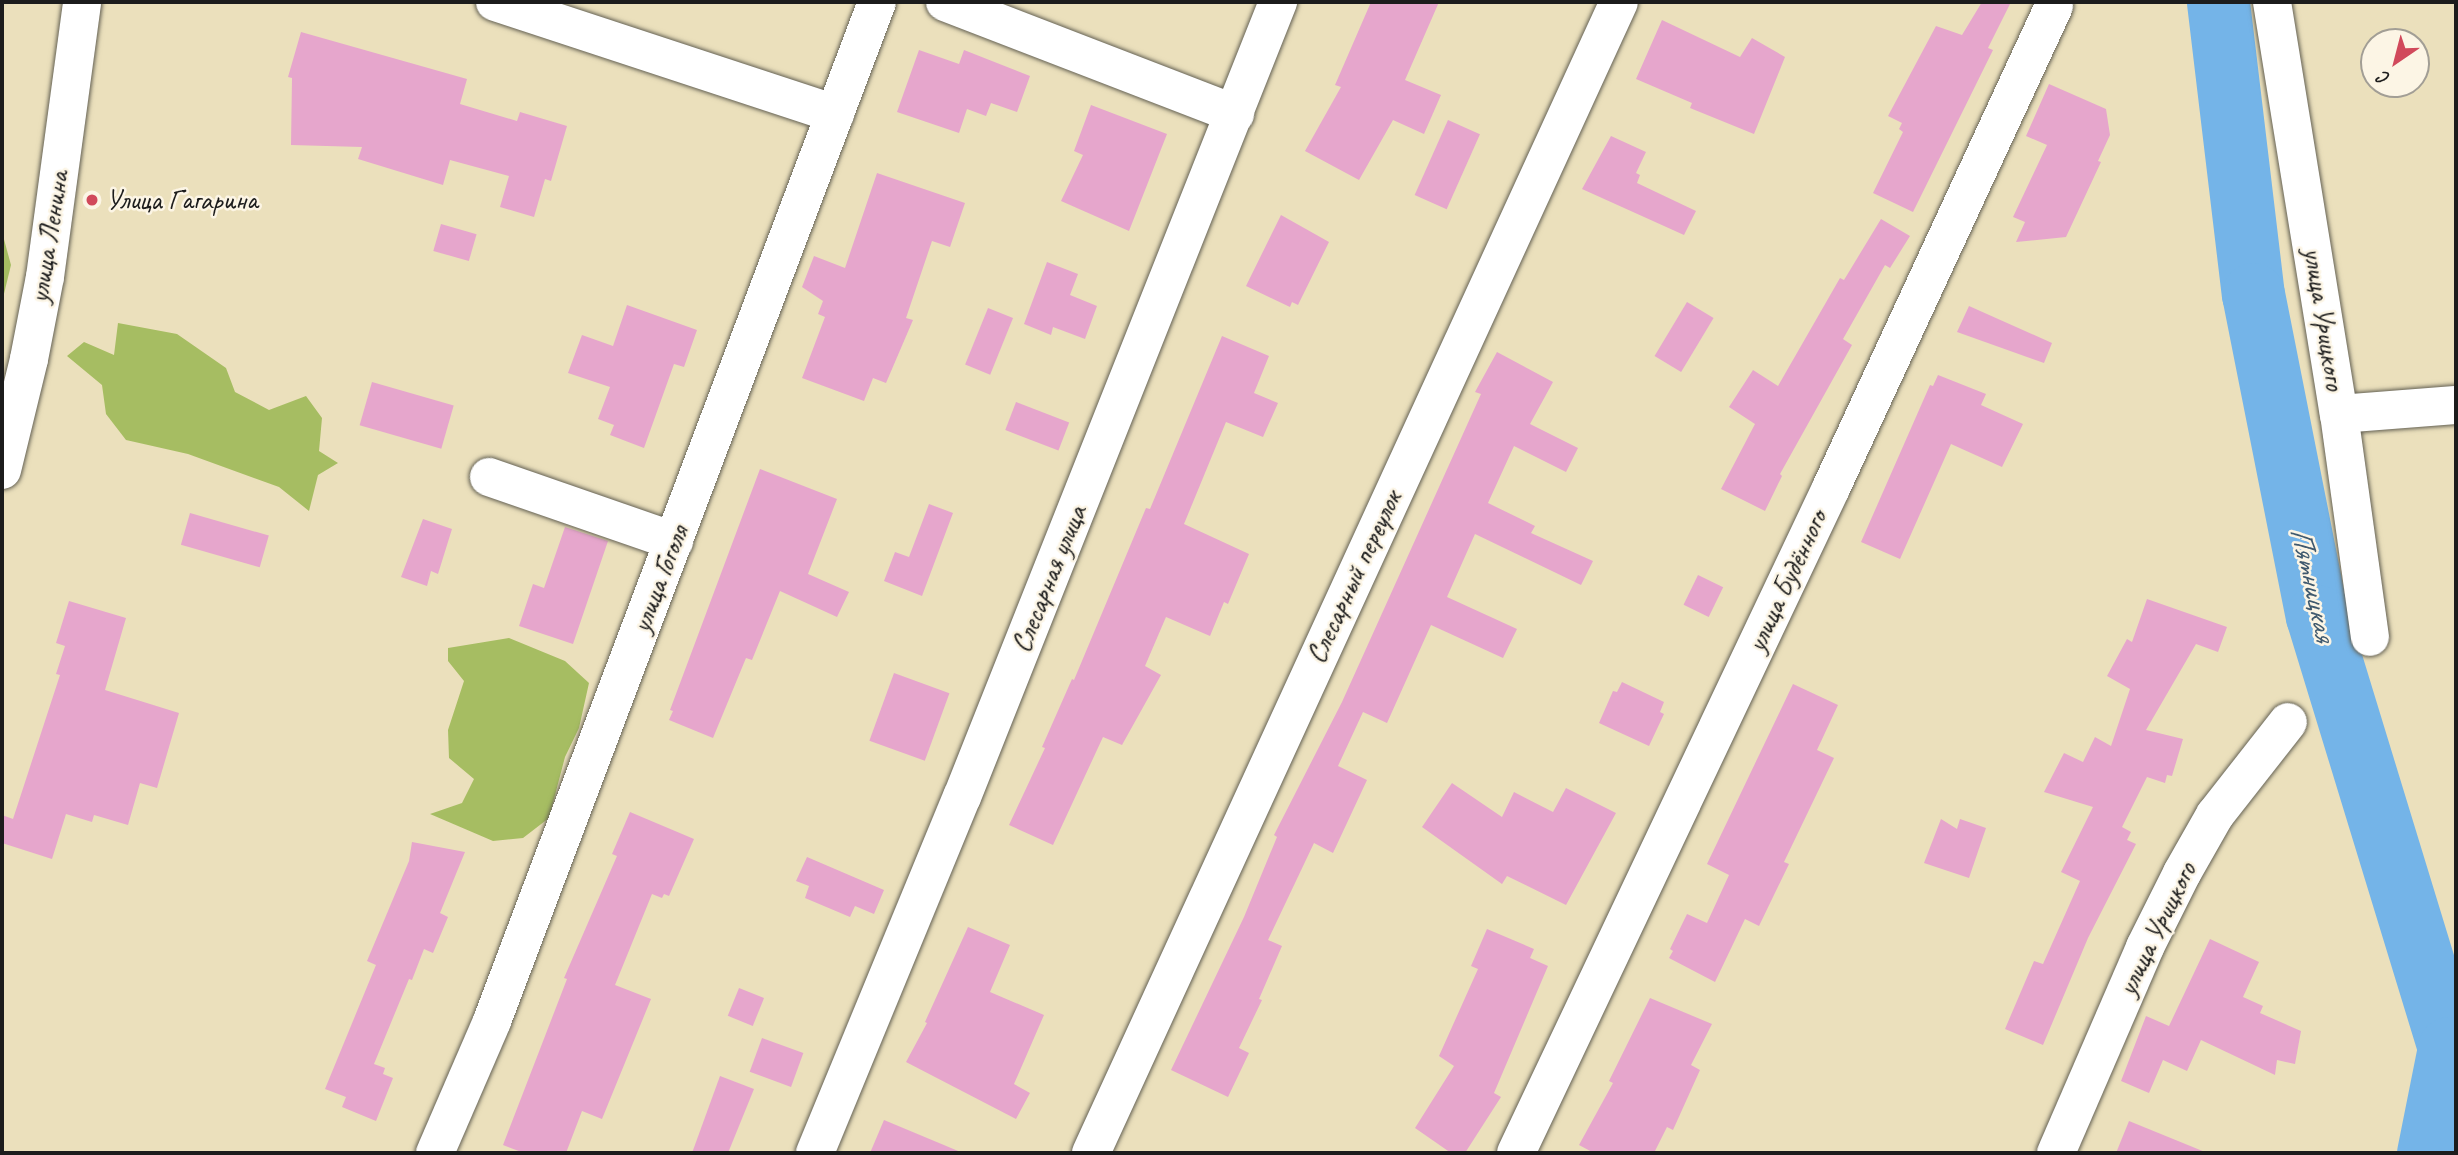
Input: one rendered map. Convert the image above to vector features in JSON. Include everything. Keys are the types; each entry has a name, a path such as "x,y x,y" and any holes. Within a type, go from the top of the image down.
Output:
{"street":[{"name":"улица Ленина","path":"2,468 29,359 44,277 82,2"},
{"path":"495,2 835,114"},
{"name":"улица Гоголя","path":"435,1153 492,1021 877,2"},
{"path":"945,2 1235,114"},
{"name":"Слесарная улица","path":"815,1153 967,785 1278,2"},
{"name":"Слесарный переулок","path":"1091,1153 1619,2"},
{"name":"улица Урицкого","path":"2272,2 2339,414 2370,637"},
{"name":"улица Будённого","path":"1516,1153 1831,488 2054,6"},
{"path":"2339,414 2456,405"},
{"path":"489,477 674,541"},
{"name":"улица Урицкого","path":"2056,1153 2145,947 2182,873 2215,815 2288,723"}],"green space":[{"path":"2,232 11,265 2,302"},
{"path":"118,323 177,334 226,368 235,392 269,410 306,396 322,418 319,451 338,463 318,475 309,511 279,487 188,454 126,440 106,414 102,385 67,356 84,342 114,355"},
{"path":"509,638 565,661 589,683 579,728 565,757 549,818 523,838 493,841 430,814 462,803 474,779 449,758 448,730 464,681 448,661 448,648"}],"building":[{"path":"1371,2 1439,2 1405,80 1441,95 1424,134 1393,120 1359,180 1305,151 1341,87 1335,85"},
{"path":"1982,2 2011,2 1988,48 1993,50 1913,212 1873,193 1903,132 1899,129 1902,123 1888,116 1936,26 1962,35"},
{"path":"1662,20 1740,57 1752,38 1785,57 1754,134 1690,108 1692,103 1636,79"},
{"path":"301,32 467,79 460,104 517,121 520,112 567,126 551,181 545,179 534,217 500,207 509,176 450,160 443,185 358,159 362,147 291,145 292,78 288,77"},
{"path":"919,50 959,64 964,50 1030,76 1017,112 991,103 986,116 967,109 959,133 897,112"},
{"path":"2049,84 2106,109 2110,135 2098,161 2101,162 2066,237 2016,242 2025,222 2013,217 2047,145 2026,136"},
{"path":"1091,105 1167,134 1129,231 1061,201 1083,155 1074,151"},
{"path":"1448,120 1480,134 1447,209 1415,195"},
{"path":"1611,136 1646,152 1636,173 1640,175 1637,183 1696,211 1684,235 1582,189"},
{"path":"877,173 965,203 950,247 932,241 906,318 913,320 886,383 873,378 864,401 802,378 825,317 818,314 823,301 802,287 814,256 845,268"},
{"path":"1281,215 1329,242 1298,305 1292,302 1290,307 1246,286"},
{"path":"1881,219 1910,236 1890,268 1885,265 1843,339 1852,345 1780,474 1782,476 1765,511 1721,489 1755,424 1729,407 1753,370 1778,386 1840,278 1844,280"},
{"path":"441,224 477,234 469,261 433,251"},
{"path":"1047,262 1078,274 1070,295 1097,306 1085,339 1053,327 1051,335 1024,324"},
{"path":"1687,302 1714,318 1681,372 1655,356"},
{"path":"627,305 697,330 684,367 674,364 644,448 610,435 614,425 598,419 610,387 568,373 582,335 613,346"},
{"path":"1969,306 2052,343 2044,363 1957,332"},
{"path":"988,308 1013,318 990,375 965,365"},
{"path":"1222,336 1269,356 1254,393 1278,403 1263,437 1226,422 1184,524 1249,554 1228,604 1224,602 1210,636 1166,617 1145,666 1161,675 1122,745 1103,737 1053,845 1009,825 1045,748 1042,747 1072,679 1074,680 1146,508 1150,509"},
{"path":"1497,352 1553,382 1530,424 1578,448 1566,472 1514,446 1488,503 1535,526 1531,533 1593,561 1581,585 1475,534 1447,597 1517,629 1503,658 1431,625 1387,723 1363,712 1338,766 1367,780 1333,853 1314,843 1268,940 1282,946 1259,999 1262,1000 1239,1048 1249,1053 1228,1097 1171,1070 1244,917 1277,837 1274,835 1342,702 1481,394 1475,392"},
{"path":"1938,375 1986,394 1981,405 2023,424 2002,467 1951,444 1900,559 1861,542 1930,385 1933,386"},
{"path":"372,382 454,405 441,449 360,425"},
{"path":"1016,402 1069,422 1058,450 1005,430"},
{"path":"760,469 837,499 808,574 849,592 837,617 780,591 752,660 746,658 713,738 669,720 673,711 670,710"},
{"path":"929,504 953,513 922,596 884,581 895,552 909,557"},
{"path":"190,513 269,536 260,567 181,545"},
{"path":"423,519 452,529 438,574 431,571 427,586 401,577"},
{"path":"565,527 608,541 573,644 519,626 533,584 544,588"},
{"path":"1698,575 1723,587 1709,617 1684,605"},
{"path":"2147,599 2227,627 2218,652 2196,644 2146,730 2183,739 2172,776 2167,775 2165,783 2147,777 2122,827 2131,832 2127,840 2136,844 2088,938 2043,1045 2005,1029 2034,961 2043,964 2080,881 2061,872 2093,807 2044,792 2064,753 2083,762 2095,737 2111,746 2130,689 2107,676 2127,639 2132,642"},
{"path":"69,601 126,618 105,690 179,713 157,788 140,783 128,825 94,815 92,822 66,814 52,859 2,843 2,815 13,819 60,675 56,674 65,646 56,643"},
{"path":"894,673 949,693 925,761 869,741"},
{"path":"1622,682 1664,702 1660,712 1664,714 1649,746 1599,723 1613,691 1617,692"},
{"path":"1793,684 1838,705 1817,750 1834,758 1784,862 1789,864 1759,926 1745,919 1715,982 1669,958 1673,951 1670,949 1687,914 1707,923 1729,875 1707,864"},
{"path":"1452,783 1502,817 1514,792 1553,812 1566,788 1616,813 1566,905 1507,876 1502,884 1422,827"},
{"path":"630,812 694,839 669,896 664,894 662,898 652,894 615,985 651,999 602,1119 582,1111 566,1153 524,1153 503,1145 567,979 564,978 617,856 612,854"},
{"path":"1941,819 1957,829 1960,819 1986,828 1969,878 1924,863"},
{"path":"412,842 465,852 440,913 448,917 433,953 424,949 374,1064 385,1068 383,1074 393,1078 376,1121 342,1107 346,1097 325,1089 376,965 367,961 409,861"},
{"path":"807,857 884,890 874,914 855,906 850,917 805,898 809,886 796,881"},
{"path":"968,927 1010,945 990,992 1044,1015 1014,1084 1030,1093 1016,1119 906,1062 927,1023 925,1022"},
{"path":"1487,929 1534,949 1530,958 1548,966 1494,1093 1501,1097 1465,1153 1451,1153 1415,1128 1454,1066 1439,1056 1478,969 1471,966"},
{"path":"2210,939 2259,962 2243,997 2263,1006 2260,1013 2301,1031 2295,1064 2277,1060 2275,1075 2201,1040 2187,1071 2163,1060 2149,1093 2121,1081 2146,1016 2169,1026"},
{"path":"739,988 764,998 753,1026 728,1016"},
{"path":"1650,998 1712,1024 1691,1065 1700,1070 1673,1130 1667,1127 1654,1153 1594,1153 1579,1145 1613,1083 1609,1081"},
{"path":"762,1038 803,1053 791,1087 750,1072"},
{"path":"720,1076 754,1089 728,1153 692,1153"},
{"path":"884,1120 963,1153 870,1153"},
{"path":"2129,1121 2205,1152 2205,1153 2116,1153"}],"waterway":[{"name":"Пятницкая","path":"2218,2 2253,294 2317,616 2449,1048 2428,1153"}],"place":[{"name":"Улица Гагарина","path":"92,200"}]}
